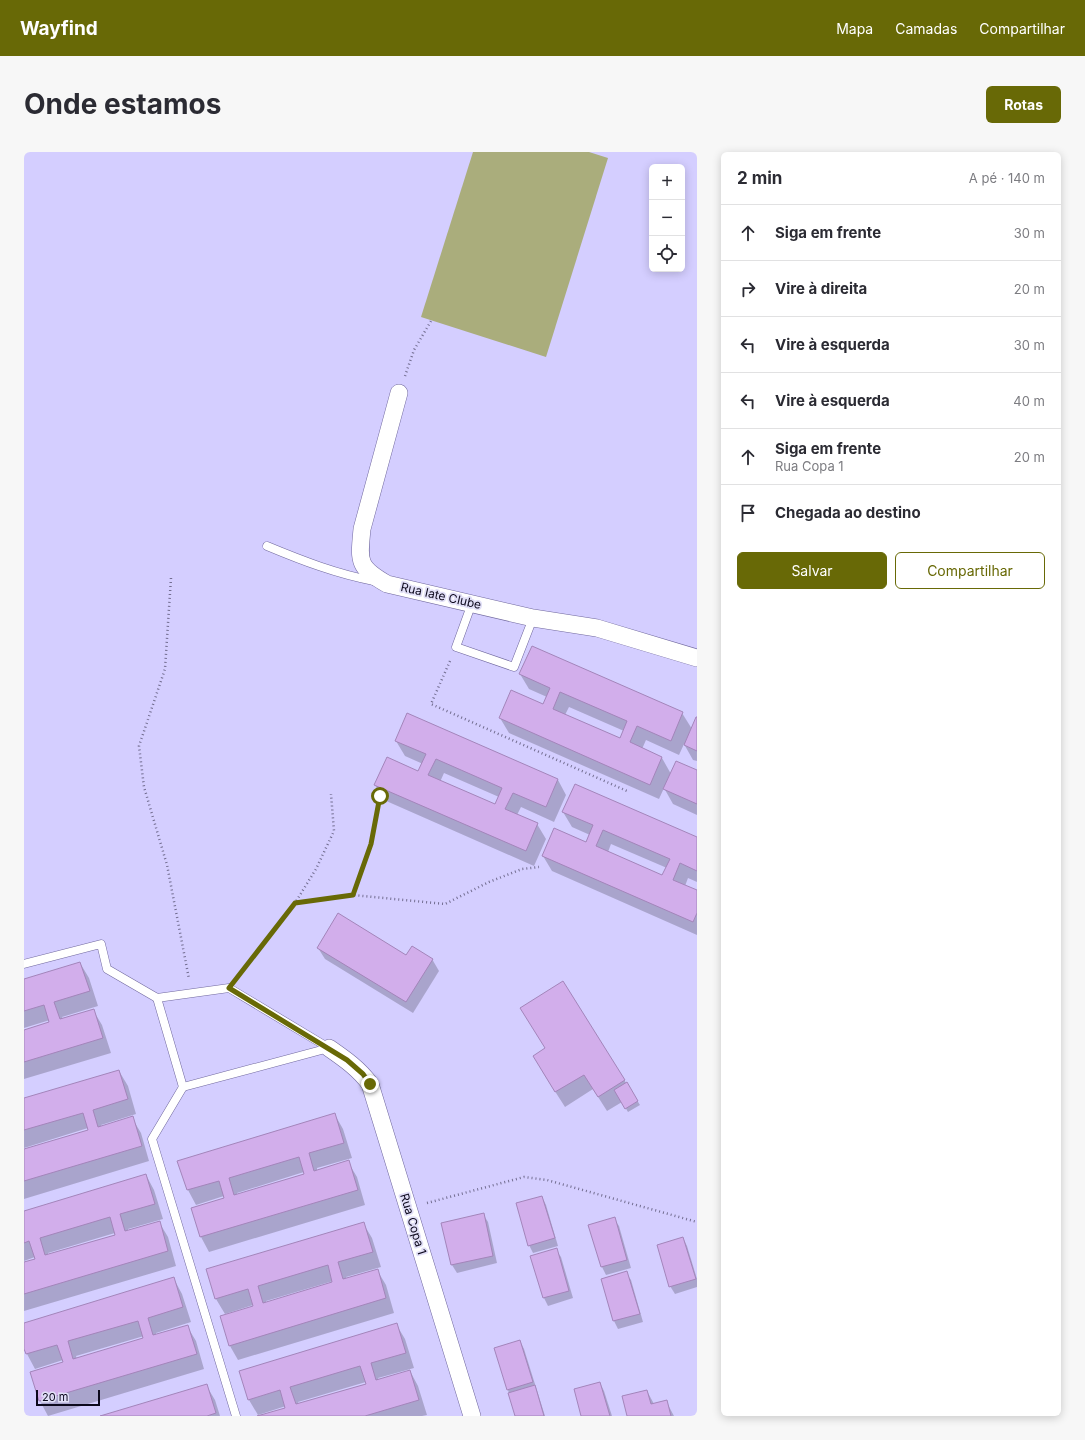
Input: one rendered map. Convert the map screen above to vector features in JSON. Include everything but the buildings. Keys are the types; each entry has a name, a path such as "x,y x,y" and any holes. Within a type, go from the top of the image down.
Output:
{"street":[{"name":"Rua Iate Clube","path":"399,393 362,529 360,551 361,561 365,569 372,576 387,584 533,618 597,628 697,658"},
{"name":"Rua Copa 1","path":"329,1048 347,1060 363,1074 370,1084 472,1416"}],"lane":[{"path":"267,546 313,565 349,577 387,584"},
{"path":"472,603 456,648 514,667 533,618"},
{"path":"24,964 101,944 107,969 158,998 229,988 329,1048"},
{"path":"158,998 183,1087"},
{"path":"236,1416 152,1139 183,1087 329,1048"}],"path":[{"path":"399,393 414,350 431,321"},
{"path":"171,578 166,669 139,746 144,787 168,865 192,993"},
{"path":"456,648 431,704 627,790"},
{"path":"229,988 295,903 316,869 334,831 331,794"},
{"path":"353,895 371,844 380,796"},
{"path":"295,903 353,895 445,904 489,882 522,869 539,867"},
{"path":"408,1208 524,1177 547,1180 697,1222"}],"green space":[{"path":"473,152 589,152 608,158 546,357 421,317"}],"route":[{"path":"370,1084 363,1074 347,1060 229,988 295,903 353,895 371,844 380,796"}]}
